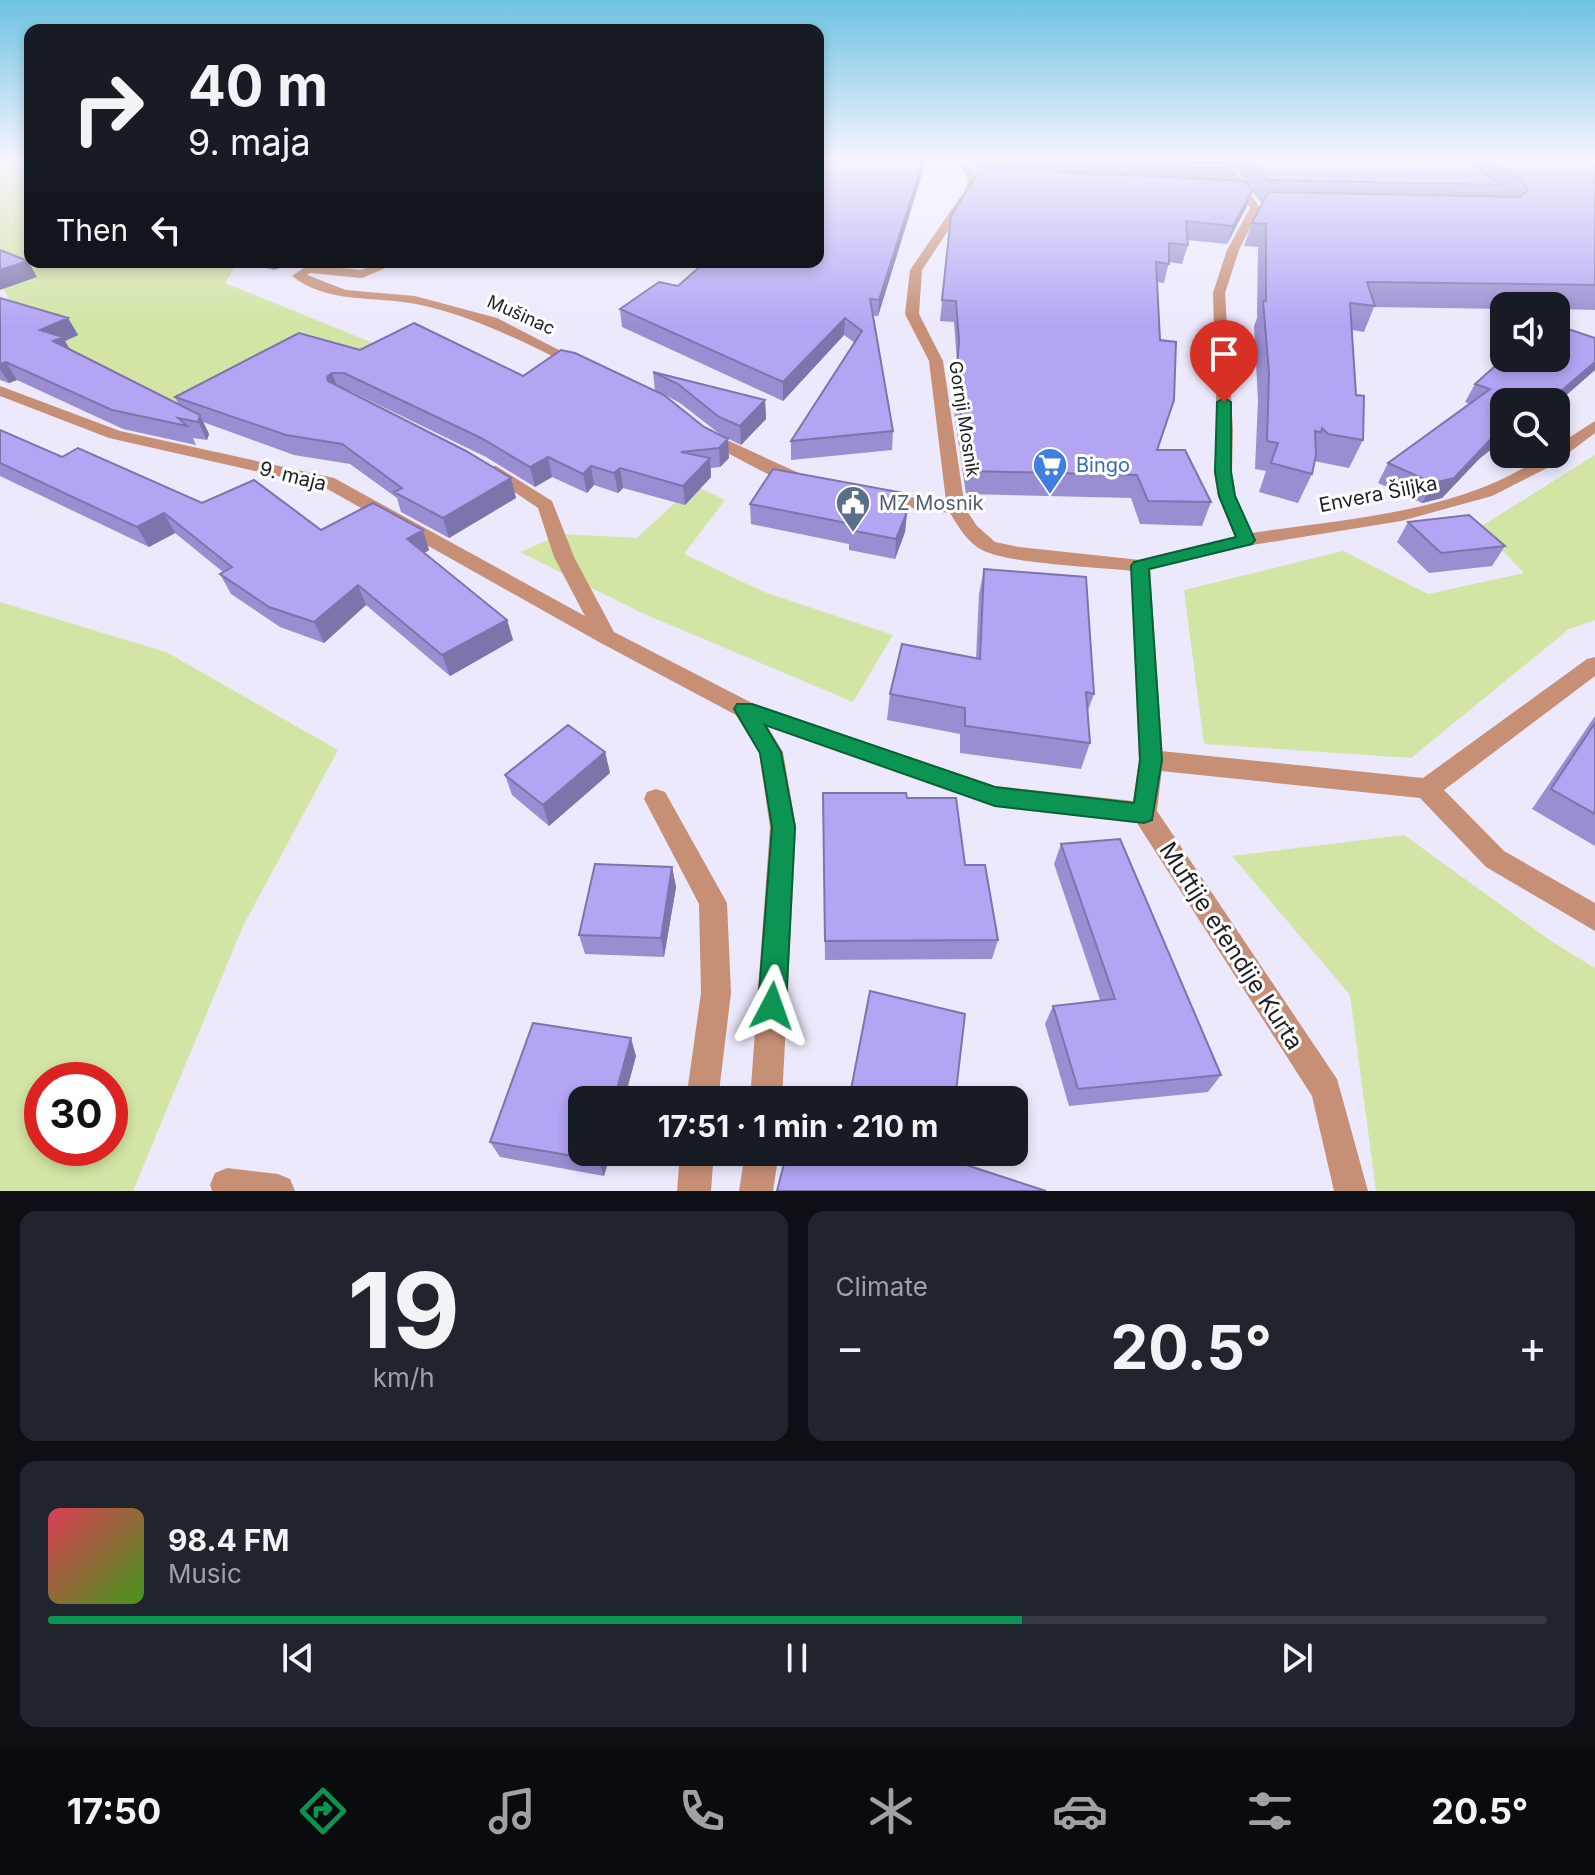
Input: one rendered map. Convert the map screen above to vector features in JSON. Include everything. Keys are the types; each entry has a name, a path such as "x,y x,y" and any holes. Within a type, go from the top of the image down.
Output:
{"street":[{"name":"Gornji Mosnik","path":"957,214 916,270 912,314 936,361 956,508 970,530 989,546 1019,553 1140,566"},
{"path":"1144,813 1151,760 1140,566 1246,540 1227,496 1223,472 1225,430 1219,293 1233,250 1259,214"},
{"path":"352,268 362,274"},
{"name":"Mušinac","path":"378,268 362,274 308,269 298,276 344,294 415,300 492,321 596,372"},
{"name":"9. maja","path":"0,391 115,435 328,482 606,637 744,709 995,796 1144,813"},
{"path":"693,425 713,441 769,469 813,483"},
{"name":"Envera Šiljka","path":"1246,540 1401,516 1486,492 1545,462 1595,426"},
{"path":"479,464 546,505 564,557 606,637"},
{"path":"858,494 956,508"},
{"path":"1427,789 1595,665"},
{"path":"744,709 771,752 783,827 767,1086"},
{"path":"1151,760 1427,789 1495,859 1595,918"},
{"path":"656,799 713,903 716,993 704,1086"},
{"name":"Muftije efendije Kurta","path":"1144,813 1326,1090 1351,1191"},
{"path":"694,1191 696,1166"},
{"path":"756,1191 760,1166"},
{"path":"227,1185 278,1191"}],"green space":[{"path":"0,214 24,214 24,268 234,268 225,283 437,369 210,408 49,378 0,282"},
{"path":"1595,455 1595,620 1569,629 1411,758 1204,744 1184,590 1343,551 1428,594 1524,573 1480,527"},
{"path":"694,485 725,500 684,554 764,592 893,635 853,702 642,613 520,552 562,534 637,538"},
{"path":"0,602 166,652 338,750 243,926 133,1191 0,1191"},
{"path":"1404,835 1551,941 1595,968 1595,1191 1376,1191 1350,995 1232,856"}],"building":[{"path":"824,214 906,214 879,300 870,299 893,431 791,441 862,331 845,318 783,382 620,309 659,282 678,286 698,268 824,268"},
{"path":"953,214 1240,214 1233,226 1186,221 1188,245 1169,243 1169,264 1156,262 1160,340 1176,342 1174,400 1157,450 1185,450 1211,502 1148,501 1137,475 969,471 956,384 959,340 956,301 942,300"},
{"path":"1257,214 1595,214 1595,285 1367,282 1375,306 1350,303 1356,395 1364,396 1363,440 1328,434 1322,428 1321,432 1315,431 1316,455 1312,474 1271,463 1278,443 1267,441 1269,373 1263,301 1266,301 1266,224 1252,223"},
{"path":"0,250 24,259 24,262 0,270"},
{"path":"0,298 68,318 40,330 63,337 53,341 200,415 198,422 178,418 187,426 112,410 6,362 0,364"},
{"path":"414,323 523,376 561,350 575,353 664,395 704,427 728,439 719,448 681,452 710,458 683,486 620,468 614,473 591,466 583,474 548,457 530,467 481,438 344,373 332,373 327,377 328,381 466,451 511,478 443,518 394,492 402,488 342,444 286,435 175,397 299,333 360,350"},
{"path":"1570,330 1595,338 1595,362 1564,388 1490,389 1475,384 1490,371 1570,372"},
{"path":"653,372 765,400 740,426 719,417 678,384"},
{"path":"1490,389 1490,440 1454,478 1433,483 1388,463"},
{"path":"0,430 62,457 78,448 202,503 254,480 321,530 373,503 423,530 407,539 507,620 442,655 358,585 314,622 269,607 220,574 232,567 164,513 137,527 0,463"},
{"path":"773,469 904,493 907,512 896,539 850,530 852,524 750,504"},
{"path":"1469,515 1505,546 1441,553 1408,522"},
{"path":"984,569 1086,577 1094,694 1086,692 1090,743 965,726 965,708 890,694 902,644 980,659"},
{"path":"1595,723 1595,814 1551,789"},
{"path":"568,725 605,752 543,805 505,775"},
{"path":"823,793 906,793 907,798 956,798 965,865 985,865 998,940 825,941"},
{"path":"1120,839 1221,1075 1078,1089 1053,1006 1115,999 1061,844"},
{"path":"595,864 672,867 661,938 579,935"},
{"path":"870,991 965,1014 957,1086 852,1086"},
{"path":"533,1023 631,1038 618,1086 568,1086 568,1155 490,1142"},
{"path":"783,1166 969,1166 1046,1191 777,1191"}],"place":[{"name":"Bingo","path":"1050,496"},
{"name":"MZ Mosnik","path":"853,534"}],"route":[{"path":"772,1006 783,827 771,752 744,709 995,796 1144,813 1151,760 1140,566 1246,540 1227,496 1223,472 1224,402"}]}
